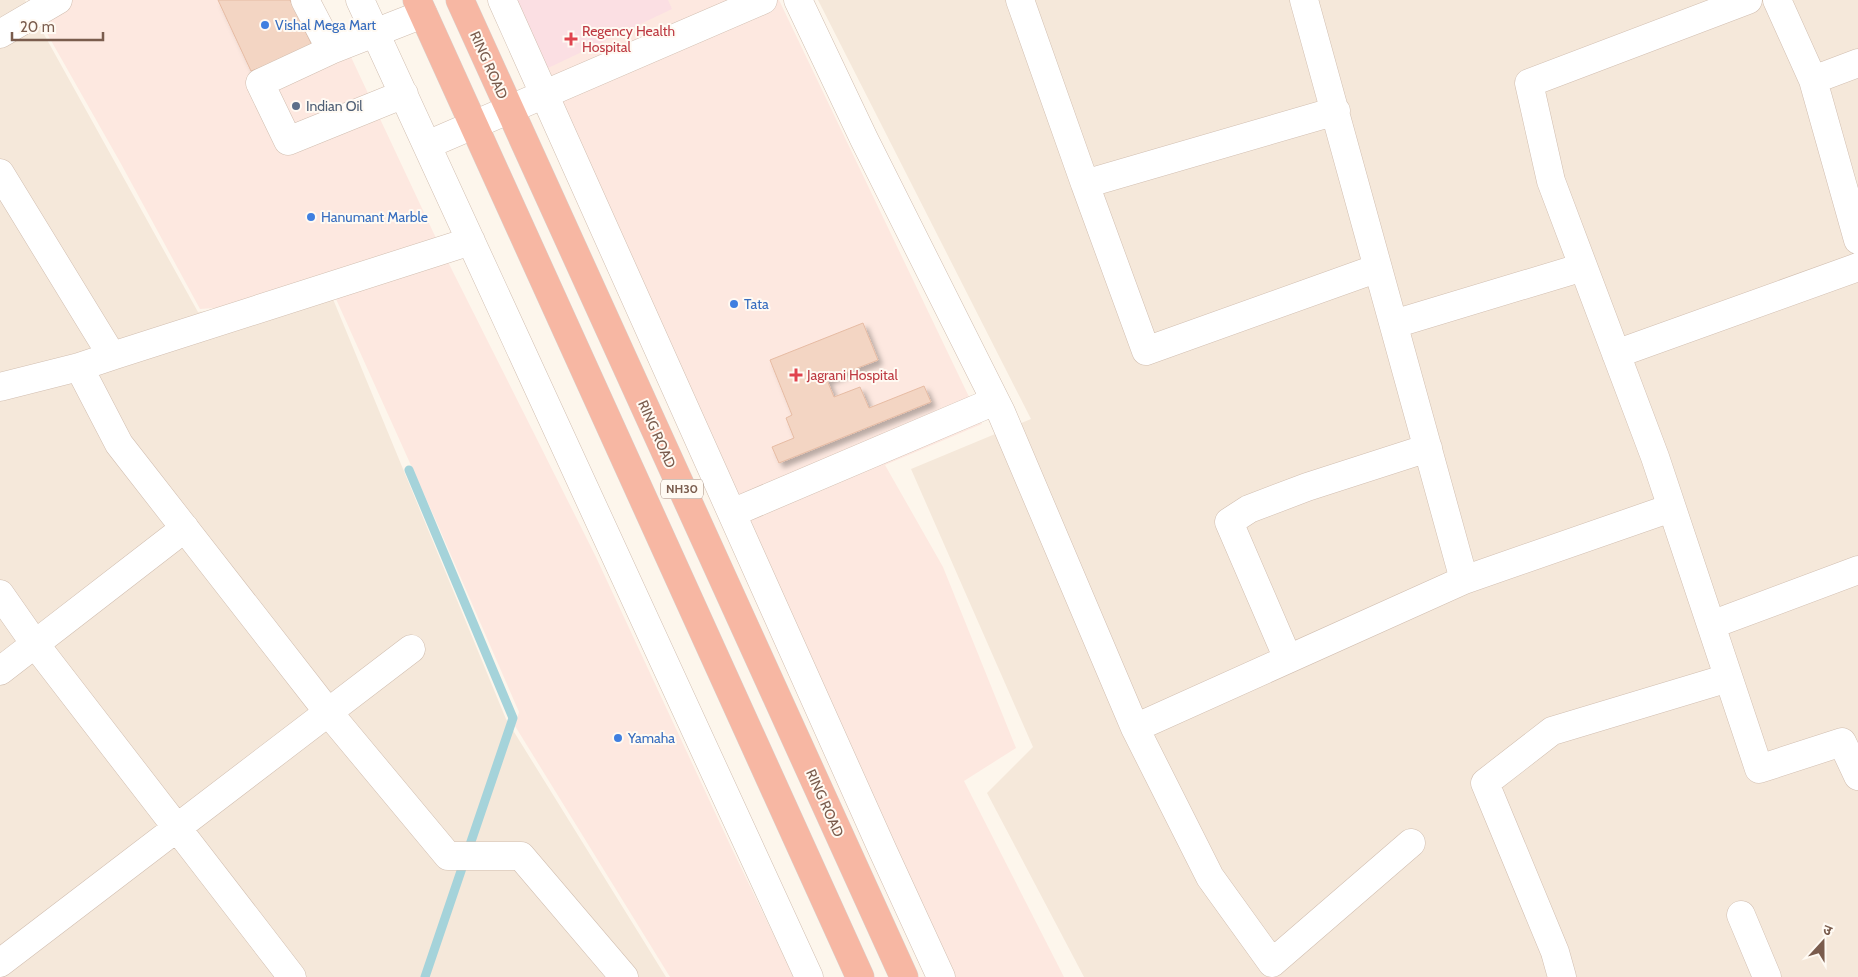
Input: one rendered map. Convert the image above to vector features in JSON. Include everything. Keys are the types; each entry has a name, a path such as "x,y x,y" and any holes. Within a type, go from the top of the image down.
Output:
{"highway":[{"name":"RING ROAD","path":"460,0 904,977"},
{"name":"NH30","path":"420,7 860,977"}],"street":[{"path":"0,34 58,0"},
{"path":"305,0 331,50"},
{"path":"360,0 809,977"},
{"path":"502,0 941,977"},
{"path":"427,145 764,0"},
{"path":"798,0 864,139 995,401 1135,728 1210,877 1263,970 1411,843"},
{"path":"1020,0 1146,351 1378,268"},
{"path":"1304,0 1464,580"},
{"path":"1748,0 1529,83 1551,181 1655,457 1759,769 1842,742 1858,776"},
{"path":"1777,0 1813,80 1858,240"},
{"path":"404,94 288,141 260,83 331,50 376,33 420,7"},
{"path":"1813,80 1858,63"},
{"path":"1085,184 1336,111"},
{"path":"0,173 112,356"},
{"path":"0,387 80,367 471,240"},
{"path":"1394,324 1583,267"},
{"path":"1616,354 1858,267"},
{"path":"80,367 120,444 328,712 448,856 521,856 624,977"},
{"path":"732,513 995,401"},
{"path":"1288,659 1229,522 1249,509 1307,487 1428,448"},
{"path":"1135,728 1464,580 1671,508"},
{"path":"0,671 186,528"},
{"path":"1711,625 1858,570"},
{"path":"0,594 35,644 292,977"},
{"path":"9,977 0,964 411,649"},
{"path":"1562,977 1555,952 1485,783 1552,731 1728,678"},
{"path":"1741,914 1767,977"}],"shaded area":[{"path":"0,0 25,0 198,312 333,299 506,719 666,977 0,977"},
{"path":"28,0 295,0 351,57 435,236 595,555 794,977 670,977 515,726 519,712 437,523 336,299 200,309 120,162"},
{"path":"509,0 779,0 982,424 885,465 943,567 1016,748 964,781 1064,977 950,977"},
{"name":"Regency Health Hospital","path":"516,0 668,0 672,9 546,69"},
{"path":"818,0 1858,0 1858,977 1084,977 987,793 1033,747 911,469 1031,419"}],"building":[{"name":"Vishal Mega Mart","path":"218,0 290,0 314,49 251,71"},
{"path":"863,323 878,360 827,380 834,397 860,387 869,408 924,386 931,402 779,463 772,447 794,438 786,418 792,415 770,360"}],"waterway":[{"path":"409,470 513,718 425,977"}],"place":[{"name":"Vishal Mega Mart","path":"265,25"},
{"name":"Regency Health Hospital","path":"571,39"},
{"name":"Indian Oil","path":"296,106"},
{"name":"Hanumant Marble","path":"311,217"},
{"name":"Tata","path":"734,304"},
{"name":"Jagrani Hospital","path":"796,375"},
{"name":"Yamaha","path":"618,738"}]}
